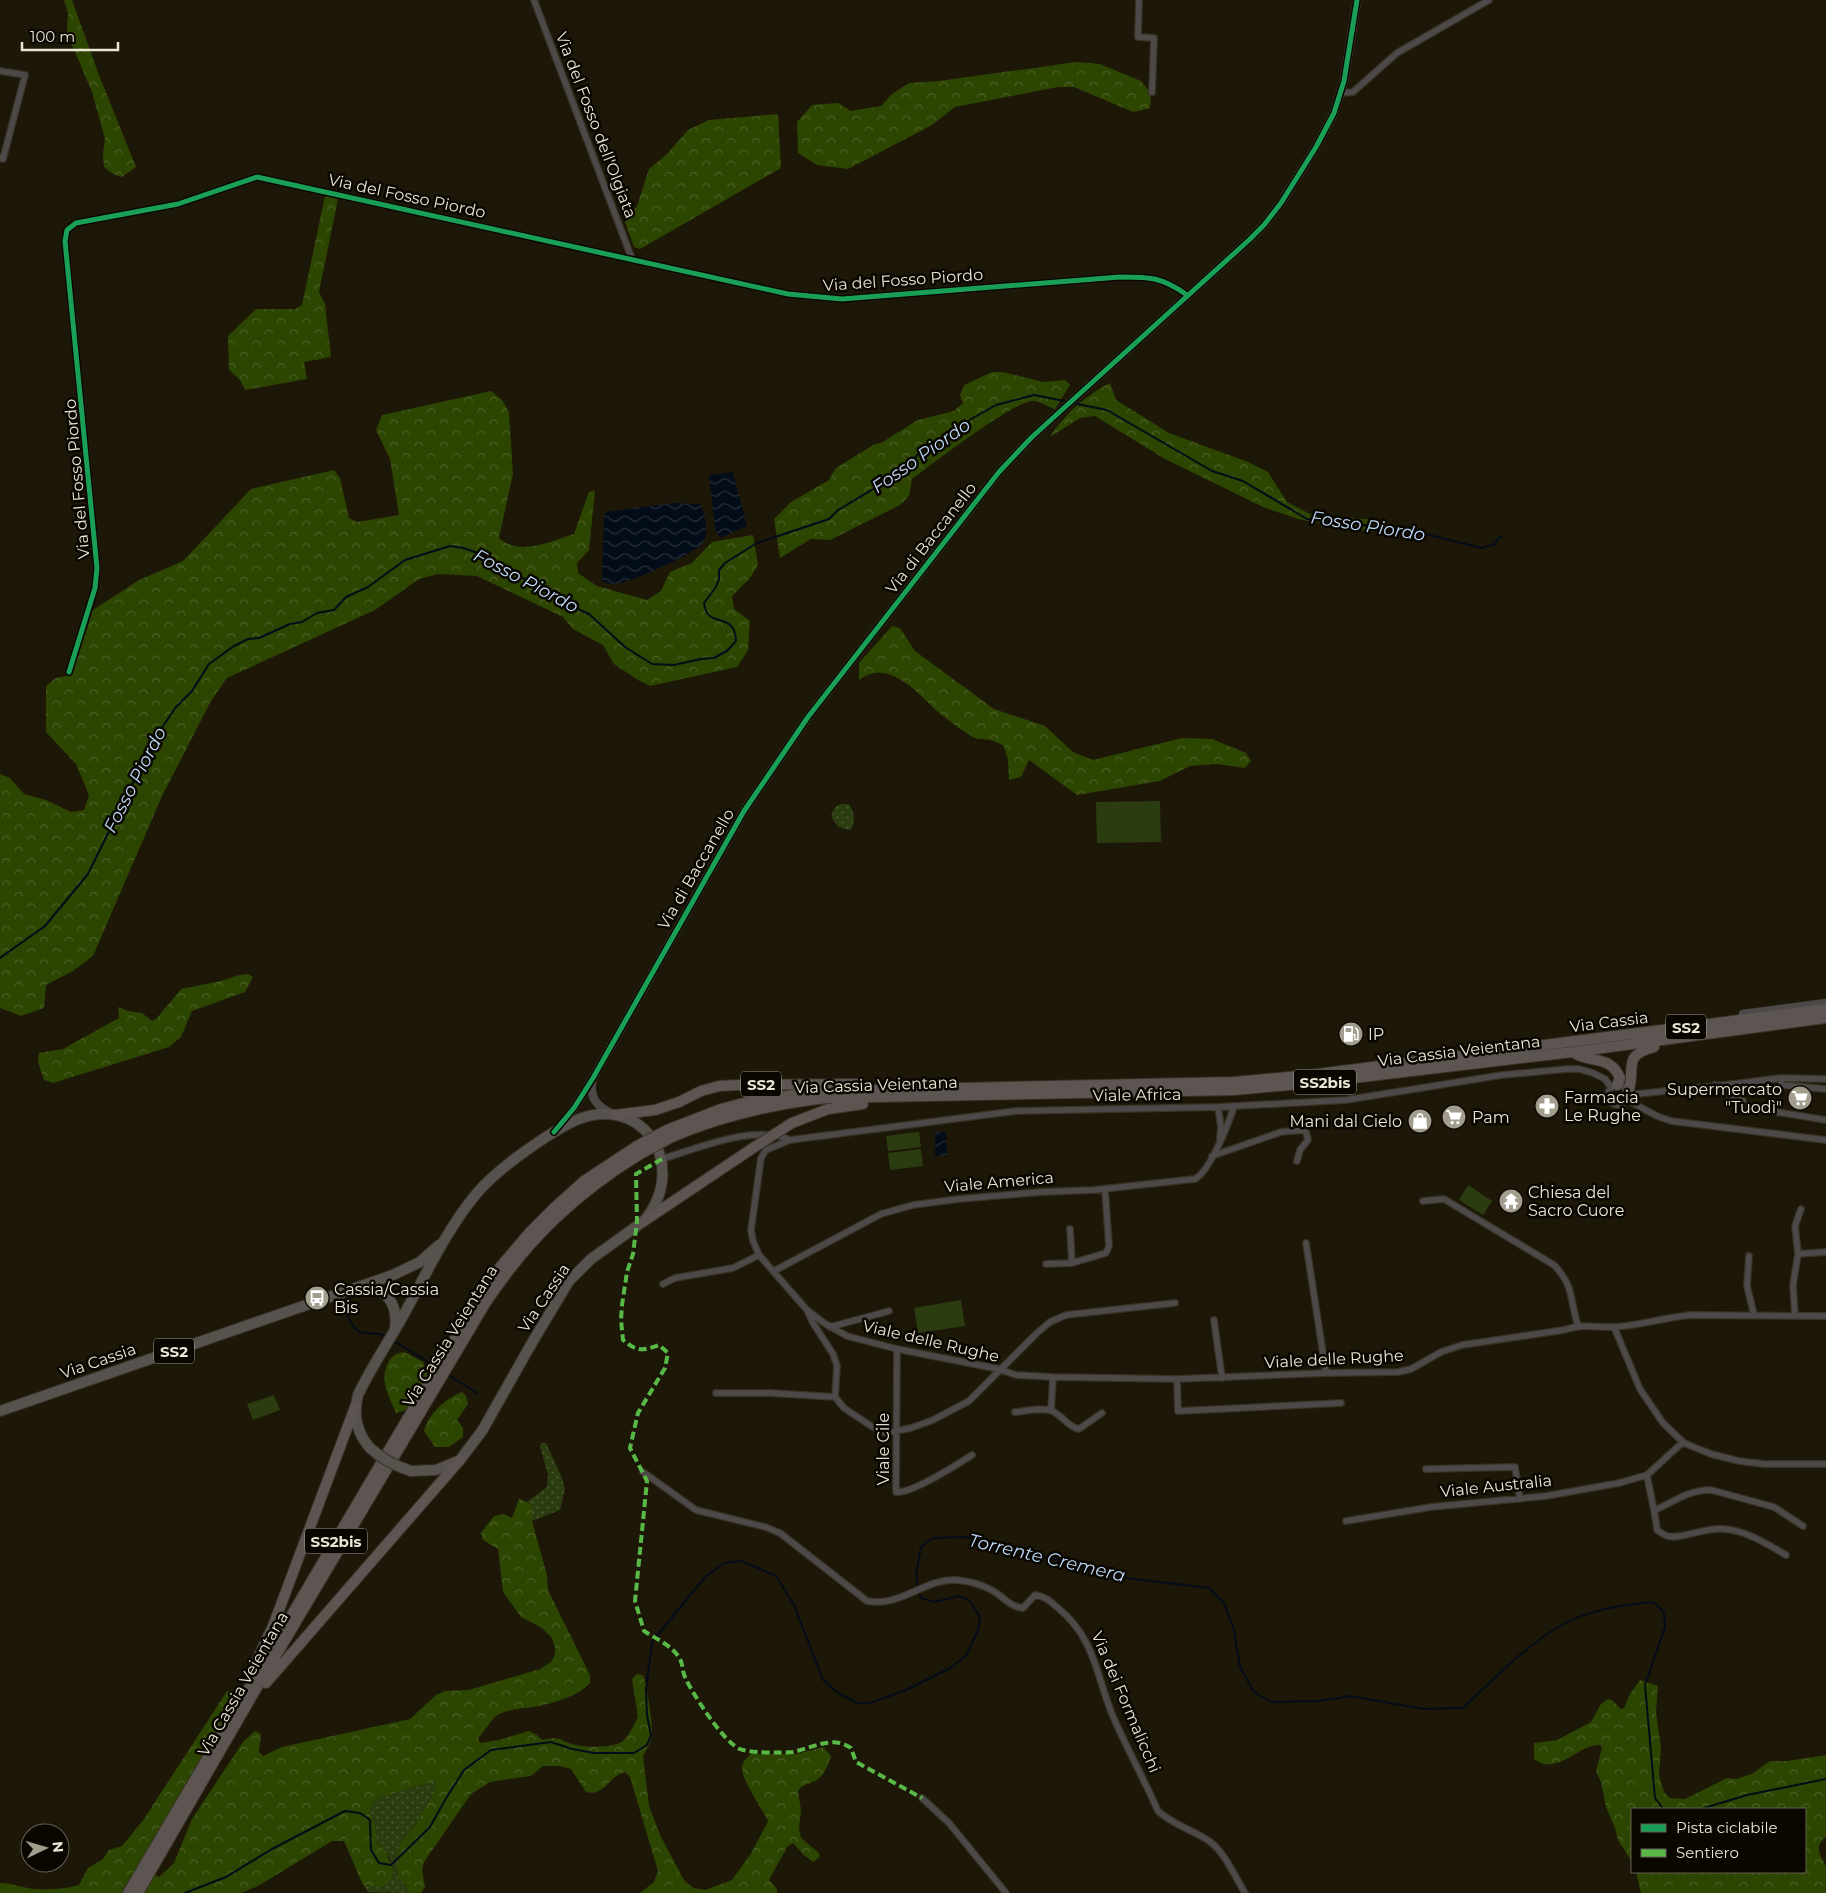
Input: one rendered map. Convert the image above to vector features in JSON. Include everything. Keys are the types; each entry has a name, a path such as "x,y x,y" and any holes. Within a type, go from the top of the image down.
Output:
{"highway":[{"name":"Via Cassia","path":"1546,1045 1826,1009"},
{"path":"1634,1034 1650,1026 1743,1014"},
{"name":"Via Cassia","path":"1573,1052 1826,1018"},
{"path":"1628,1095 1630,1068 1638,1053 1673,1039"},
{"name":"Via Cassia Veientana","path":"938,1093 1235,1082 1310,1075 1546,1045"},
{"path":"1573,1052 1580,1056 1606,1062 1617,1071 1620,1078 1614,1086"},
{"name":"Via Cassia Veientana","path":"128,1893 150,1864 228,1737 444,1366 507,1271 535,1238 589,1188 640,1149 669,1133 722,1118 755,1109 826,1098 911,1093 1234,1090 1311,1084 1573,1052"},
{"name":"SS2","path":"615,1114 655,1110 701,1091 719,1086 883,1084 911,1093"},
{"path":"644,1221 792,1123 828,1109 911,1093"},
{"name":"Via Cassia Veientana","path":"138,1893 150,1864 238,1704 387,1452 436,1380"},
{"path":"238,1704 247,1678 273,1626 355,1407"},
{"path":"228,1737 274,1672 460,1460"}],"main road":[{"name":"Via Cassia","path":"355,1407 364,1382 392,1336 449,1233 463,1210 488,1181 554,1132 575,1121 588,1117 615,1114 632,1121 645,1130 654,1141 662,1159 664,1174 661,1190 651,1213 644,1221 591,1259 569,1281 482,1431 460,1460"},
{"name":"Via Cassia","path":"0,1411 393,1275 420,1262 449,1233"},
{"name":"Via Cassia","path":"347,1291 374,1289 388,1298 396,1311 392,1336"},
{"path":"355,1407 358,1427 364,1440 379,1456 397,1466 411,1471 436,1470 460,1460"}],"street":[{"name":"Via del Fosso dell'Olgiata","path":"534,0 632,259"},
{"path":"1139,0 1138,37 1154,38 1152,92"},
{"name":"Via di Baccanello","path":"554,1132 574,1108 593,1078 744,811 814,710 999,472 1032,437 1254,236 1274,214 1320,140 1334,113 1341,93 1357,0"},
{"path":"1341,93 1355,91 1397,53 1488,0"},
{"path":"0,71 25,76 3,159 0,158"},
{"name":"Via del Fosso Piordo","path":"69,672 95,588 98,568 65,241 66,232 70,226 80,222 178,204 256,177 788,294 827,299 842,300 1127,277 1146,277 1163,280 1188,295"},
{"path":"1743,1014 1826,1003"},
{"name":"Viale Africa","path":"662,1159 747,1134 782,1136 790,1140 1016,1111 1218,1107 1346,1100 1502,1075 1567,1068 1593,1073 1605,1078 1614,1086 1624,1087 1628,1095 1657,1116 1671,1121 1826,1140"},
{"path":"593,1078 592,1090 594,1101 602,1109 615,1114"},
{"path":"1744,1104 1739,1090 1742,1083 1782,1078 1826,1079"},
{"path":"1782,1078 1781,1085 1826,1089"},
{"name":"Viale Africa","path":"1614,1086 1608,1093 1610,1102 1619,1105 1628,1095 1742,1083"},
{"path":"1715,1085 1744,1104 1770,1112 1826,1120"},
{"name":"Viale America","path":"774,1271 864,1222 900,1208 959,1198 1105,1189 1195,1179 1202,1174 1228,1128 1234,1106"},
{"name":"Viale America","path":"1218,1107 1221,1127 1220,1141"},
{"path":"1212,1156 1281,1132 1303,1130 1306,1132 1308,1140 1300,1150 1297,1161"},
{"path":"790,1140 766,1150 762,1158 752,1230 753,1241 760,1255 807,1310 833,1354 837,1366 835,1397 844,1408 886,1433 934,1420 969,1401 999,1369 1050,1322 1066,1315 1175,1303"},
{"path":"1046,1264 1072,1263 1099,1256 1108,1251 1105,1189"},
{"path":"1424,1201 1444,1199 1554,1265 1565,1276 1570,1288 1578,1325"},
{"path":"1795,1316 1793,1284 1798,1254 1795,1226 1801,1209"},
{"path":"1070,1228 1072,1263"},
{"path":"1306,1243 1326,1373"},
{"path":"1798,1254 1826,1252"},
{"path":"663,1284 676,1278 733,1268 760,1255"},
{"path":"1749,1256 1747,1286 1754,1315"},
{"name":"Viale delle Rughe","path":"807,1310 830,1327 847,1336 896,1350 999,1369 1016,1375 1177,1379 1405,1371 1441,1352 1462,1345 1564,1330 1578,1325 1614,1327 1676,1316 1826,1316"},
{"path":"830,1327 889,1311"},
{"path":"1214,1320 1222,1378"},
{"path":"1614,1327 1640,1389 1664,1422 1683,1442 1711,1454 1739,1461 1764,1464 1826,1464"},
{"name":"Viale Cile","path":"896,1350 896,1492 901,1493 922,1484 972,1454"},
{"path":"1050,1410 1053,1377"},
{"path":"1177,1379 1178,1411 1341,1403"},
{"path":"716,1393 835,1397"},
{"path":"1015,1412 1050,1410 1060,1416 1072,1428 1079,1429 1102,1414"},
{"name":"Viale Australia","path":"1346,1521 1431,1507 1520,1499 1597,1487 1647,1475 1683,1442"},
{"path":"1426,1469 1515,1467 1520,1499"},
{"name":"Via dei Formalicchi","path":"643,1472 696,1510 765,1527 780,1533 867,1601 876,1603 899,1598 941,1582 956,1580 975,1584 993,1591 1017,1608 1023,1608 1035,1595 1043,1596 1063,1612 1082,1634 1090,1650 1113,1715 1158,1811 1216,1847 1245,1893"},
{"path":"1647,1475 1651,1501 1655,1510 1657,1530 1667,1536 1678,1536 1707,1529 1725,1528 1747,1534 1786,1556"},
{"path":"1655,1510 1692,1492 1711,1490 1774,1507 1803,1526"},
{"path":"922,1798 949,1823 1006,1893"}],"green space":[{"path":"64,0 72,0 99,75 136,167 122,177 113,174 104,167 105,139 92,92 67,33 68,13"},
{"path":"1077,62 1100,64 1141,81 1151,94 1150,108 1133,112 1074,87 1058,87 955,107 932,125 848,169 817,165 798,153 797,122 812,105 838,103 851,111 881,106 892,94 909,83 939,81"},
{"path":"778,114 781,168 640,249 634,247 625,222 637,206 649,169 666,155 688,130 709,120"},
{"path":"325,196 338,199 319,292 325,304 331,357 304,362 307,379 245,390 240,380 229,370 228,336 256,309 295,309 302,305"},
{"path":"992,372 1003,372 1043,382 1065,380 1070,385 1055,409 1036,401 1023,403 973,434 912,479 909,496 900,505 830,540 811,539 780,558 774,519 791,502 829,480 836,468 875,444 881,443 918,420 954,411 963,403 960,395 964,385"},
{"path":"1110,383 1116,400 1169,433 1248,462 1268,472 1287,502 1310,514 1375,520 1380,528 1373,532 1298,519 1263,507 1165,459 1095,416 1080,418 1050,437 1076,406"},
{"path":"491,391 502,400 509,412 513,474 499,538 507,544 526,547 536,546 574,534 589,492 595,490 589,550 577,563 578,573 597,586 647,600 661,591 670,572 692,563 712,542 753,535 758,565 750,578 732,596 734,609 750,621 748,650 737,667 650,686 614,664 603,645 573,629 563,617 477,576 438,574 419,579 375,610 227,678 211,701 162,796 93,956 73,971 46,985 44,1008 21,1016 0,1008 0,774 10,778 24,794 46,800 71,812 84,810 89,795 76,764 46,732 46,686 56,678 72,675 93,610 139,580 183,561 251,489 334,470 340,478 349,518 357,522 399,515 390,459 376,430 382,415"},
{"path":"892,626 900,628 915,651 994,709 1045,726 1073,752 1093,760 1182,738 1212,739 1246,753 1251,761 1245,768 1217,764 1190,766 1160,781 1077,795 1029,760 1021,777 1009,780 1008,760 1004,746 992,740 975,738 965,732 950,722 911,687 891,675 881,673 870,674 859,680 859,663"},
{"path":"1160,801 1161,842 1097,843 1096,802"},
{"path":"841,804 849,804 852,811 854,820 851,830 838,826 831,816 835,807"},
{"path":"248,974 253,977 245,992 192,1011 181,1037 169,1047 53,1083 44,1080 38,1062 39,1053 63,1049 119,1018 118,1007 142,1013 152,1021 157,1018 181,989"},
{"path":"919,1132 921,1147 888,1151 886,1136"},
{"path":"921,1149 923,1166 890,1170 888,1153"},
{"path":"1468,1185 1492,1201 1483,1215 1459,1200"},
{"path":"961,1300 965,1326 918,1333 914,1308"},
{"path":"404,1352 423,1362 429,1375 406,1410 396,1413 386,1388 384,1376 391,1358"},
{"path":"462,1392 466,1396 468,1404 457,1420 463,1428 463,1437 449,1447 435,1447 424,1431 426,1424 438,1407"},
{"path":"274,1395 280,1410 253,1420 247,1404"},
{"path":"542,1443 546,1443 565,1489 560,1510 532,1521 532,1508 527,1502 547,1487 548,1475 540,1446"},
{"path":"519,1499 527,1502 532,1508 532,1521 547,1575 548,1590 590,1675 590,1683 578,1692 556,1702 499,1714 478,1738 480,1743 499,1740 529,1731 542,1740 555,1738 583,1746 599,1747 619,1743 627,1736 638,1717 632,1679 637,1674 643,1675 648,1695 652,1729 651,1740 643,1756 649,1806 661,1837 684,1880 693,1888 705,1890 732,1880 752,1852 768,1821 745,1779 742,1767 745,1760 751,1754 797,1754 823,1747 831,1756 825,1771 816,1780 798,1791 801,1810 799,1829 801,1838 819,1853 820,1857 813,1862 793,1843 787,1847 769,1880 777,1889 777,1893 640,1893 654,1882 658,1871 630,1777 625,1772 619,1774 602,1789 586,1792 571,1769 559,1766 543,1766 531,1776 490,1782 471,1794 424,1862 422,1870 425,1887 421,1893 409,1893 398,1877 396,1859 401,1841 415,1825 436,1789 435,1781 381,1797 373,1802 369,1813 375,1824 378,1844 386,1852 393,1870 392,1877 386,1885 375,1887 363,1885 344,1841 332,1841 258,1886 241,1893 0,1893 0,1883 41,1889 79,1885 88,1868 103,1859 109,1850 122,1846 144,1819 227,1691 233,1690 236,1694 234,1706 156,1834 143,1860 144,1867 159,1877 174,1863 192,1819 243,1742 255,1731 261,1734 259,1752 263,1756 282,1747 410,1719 436,1695 445,1691 469,1690 540,1669 551,1662 555,1655 552,1638 542,1628 521,1617 503,1592 498,1549 483,1540 481,1533 494,1516 504,1514 512,1518"},
{"path":"1640,1680 1658,1686 1656,1713 1661,1748 1659,1775 1664,1792 1670,1798 1685,1799 1727,1778 1736,1779 1752,1774 1770,1761 1787,1761 1826,1755 1826,1836 1820,1845 1819,1852 1826,1868 1826,1893 1641,1893 1636,1873 1806,1873 1806,1808 1631,1808 1631,1860 1618,1840 1596,1771 1602,1748 1600,1745 1584,1749 1551,1764 1543,1764 1534,1759 1534,1743 1557,1740 1591,1722 1601,1704 1608,1699 1612,1700 1621,1709 1624,1708 1630,1694"},
{"path":"435,1781 436,1789 415,1825 401,1841 396,1859 398,1877 409,1893 368,1892 363,1885 375,1887 392,1877 393,1870 386,1852 378,1844 375,1824 369,1813 373,1802 381,1797"}],"water":[{"path":"733,472 747,526 720,538 715,528 709,477 711,475"},
{"path":"673,503 700,504 706,528 703,542 689,553 639,577 616,584 602,581 604,516 606,512"},
{"path":"935,1132 946,1132 947,1155 935,1156"}],"waterway":[{"name":"Fosso Piordo","path":"0,958 45,926 88,874 155,738 176,707 192,691 209,664 234,646 248,639 259,638 290,624 302,622 317,613 334,610 346,597 368,587 405,560 450,546 478,553 488,561 502,566 569,605 589,614 625,647 652,664 674,665 714,658 727,651 736,641 731,626 710,616 706,611 704,603 716,587 719,579 719,570 725,563 757,543 829,519 838,510 906,468 919,453 959,426 996,405 1034,395 1064,401"},
{"name":"Fosso Piordo","path":"1077,404 1107,410 1212,471 1243,481 1307,519 1405,529 1482,548 1495,544 1499,537 1502,537"},
{"path":"344,1309 358,1331 386,1336"},
{"path":"392,1340 435,1366"},
{"path":"447,1374 477,1393"},
{"name":"Torrente Cremera","path":"918,1587 916,1574 921,1547 933,1538 965,1537 1017,1552 1064,1561 1126,1578 1209,1588 1224,1603 1234,1630 1240,1667 1254,1692 1271,1702 1319,1701 1351,1696 1423,1709 1463,1708 1521,1654 1570,1620 1605,1609 1653,1602 1664,1612 1665,1627 1645,1685 1655,1798 1662,1808"},
{"name":"Torrente Cremera","path":"185,1893 226,1877 272,1849 345,1811 360,1813 370,1820 371,1850 379,1863 391,1865 430,1827 464,1770 491,1750 551,1742 572,1749 594,1753 634,1753 647,1745 651,1735 647,1715 646,1689 652,1642 705,1577 724,1563 742,1561 776,1576 794,1605 823,1680 838,1693 857,1703 870,1703 904,1691 950,1668 966,1656 978,1630 980,1617 969,1600 959,1596 934,1602 921,1598 919,1592"},
{"name":"Torrente Cremera","path":"1704,1808 1747,1795 1826,1779"}],"marked path":[{"path":"662,1159 636,1174 637,1222 633,1254 627,1272 621,1320 623,1340 628,1344 640,1349 659,1345 668,1353 665,1368 638,1413 630,1448 647,1481 635,1601 644,1631 677,1654 685,1677 694,1694 717,1728 733,1745 744,1750 774,1753 793,1752 830,1742 844,1744 851,1748 856,1762 922,1798"}],"cycle path":[{"path":"554,1132 574,1108 593,1078 744,811 808,717 999,472 1032,437 1249,240 1264,225 1281,203 1316,147 1334,113 1344,81 1357,0"},
{"path":"69,672 95,588 97,568 65,241 67,230 76,223 178,204 257,177 788,294 842,299 1140,277 1163,281 1187,295"}],"place":[{"name":"IP","path":"1351,1034"},
{"name":"Supermercato \"Tuodì\"","path":"1800,1098"},
{"name":"Farmacia Le Rughe","path":"1547,1106"},
{"name":"Pam","path":"1454,1117"},
{"name":"Mani dal Cielo","path":"1420,1121"},
{"name":"Chiesa del Sacro Cuore","path":"1511,1201"},
{"name":"Cassia/Cassia Bis","path":"317,1298"}]}
